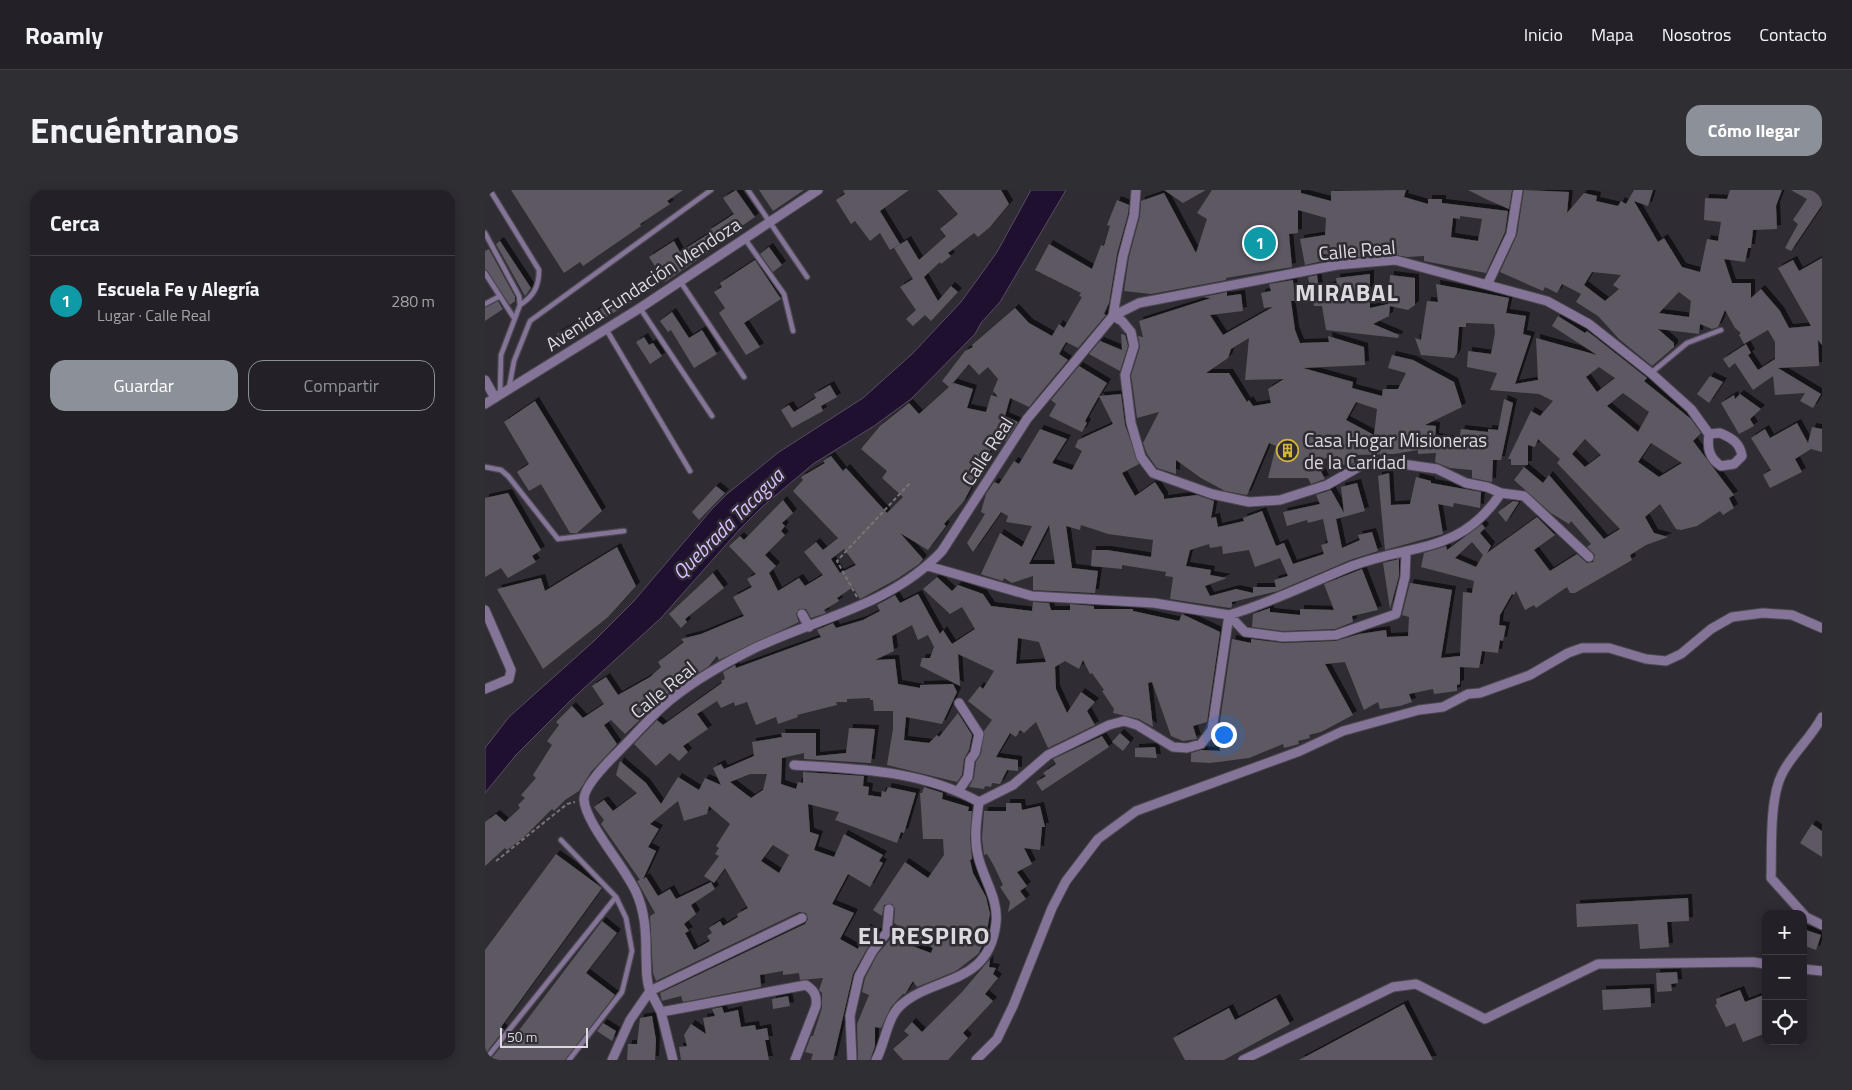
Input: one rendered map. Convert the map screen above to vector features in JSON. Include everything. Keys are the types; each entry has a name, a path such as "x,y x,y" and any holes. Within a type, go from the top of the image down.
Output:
{"street":[{"name":"Avenida Fundación Mendoza","path":"485,404 640,308 818,190"},
{"path":"1136,190 1134,214 1123,256 1113,316 1122,321 1131,332 1133,346 1125,375 1131,423 1141,456 1153,473 1212,494 1249,502 1280,500 1327,485 1364,464 1388,462 1437,469 1466,483 1487,487 1501,493 1524,496 1589,557"},
{"path":"1488,283 1511,234 1518,190"},
{"name":"Calle Real","path":"584,799 586,790 605,766 662,707 705,676 754,649 895,589 928,566 943,551 1027,419 1113,316 1139,303 1337,265 1395,260 1488,283 1547,301 1589,324 1651,373 1691,409 1709,434"},
{"path":"485,380 501,394"},
{"path":"928,566 1032,596 1154,603 1229,615 1270,603 1377,557 1407,553 1437,545 1473,524 1492,507 1501,493"},
{"path":"1229,615 1245,632 1283,637 1336,635 1373,623 1396,614 1405,577 1407,553"},
{"path":"485,610 511,670 509,679 485,689"},
{"path":"976,1060 997,1039 1013,1006 1052,908 1066,881 1098,839 1136,811 1301,752 1343,731 1419,710 1443,706 1468,694 1481,693 1530,675 1568,653 1582,648 1609,648 1647,659 1666,661 1681,654 1711,629 1732,617 1763,613 1792,615 1822,628"},
{"path":"803,614 809,627"},
{"path":"979,802 1013,785 1048,755 1109,725 1124,721 1137,725 1173,748 1187,748 1201,744 1212,730 1229,615"},
{"path":"959,703 979,734 975,753 970,760 968,777 959,790"},
{"path":"1822,717 1815,730 1781,774 1772,814 1771,878 1806,917 1822,925"},
{"path":"794,765 881,770 959,790 979,802"},
{"path":"584,799 605,844 622,867 636,891 643,909 646,956 645,980 661,1012 673,1060"},
{"path":"876,1060 892,1018 899,1006 913,996 959,978 984,957 991,943 996,923 997,905 977,851 976,825 979,802"},
{"path":"851,1060 850,1016 859,976 872,952 887,932 889,909"},
{"path":"612,1060 629,1020 650,992 802,918"},
{"path":"1243,1060 1393,987 1416,984 1485,1019 1598,964 1762,963"},
{"path":"1807,969 1822,971"},
{"path":"661,1012 806,985 813,990 817,997 816,1006 795,1060"}],"lane":[{"path":"490,190 539,270 539,285 528,300 520,305 501,355 501,394"},
{"path":"501,394 530,322 711,190"},
{"path":"748,190 807,277"},
{"path":"485,234 515,286 520,305"},
{"path":"744,238 784,294 793,331"},
{"path":"485,273 514,318"},
{"path":"680,280 744,377"},
{"path":"485,304 500,296"},
{"path":"640,308 712,416"},
{"path":"606,328 690,471"},
{"path":"1651,373 1687,343 1721,330"},
{"path":"485,467 501,470 509,476 558,540 624,531"},
{"path":"561,840 616,897 626,918 633,951 621,992 569,1060"},
{"path":"485,1060 616,897"}],"path":[{"path":"861,604 837,561 910,483"},
{"path":"496,861 567,804 584,799"}],"water":[{"name":"Quebrada Tacagua","path":"1031,190 1066,190 1000,302 981,323 975,334 911,399 874,426 813,464 762,507 739,530 661,618 570,701 516,755 485,793 485,748 509,717 594,641 634,601 727,494 779,452 863,398 912,354 961,302 997,252"}],"building":[{"path":"511,190 683,190 667,201 670,204 640,224 641,226 583,266 580,262 564,273"},
{"path":"736,190 755,217 665,282 649,257 674,241 680,252 710,233 708,231 734,214 723,198"},
{"path":"759,190 804,190 773,211"},
{"path":"843,190 909,190 880,211 900,244 890,250 880,233 870,241 855,221 851,224 836,200 845,194"},
{"path":"937,190 1001,190 1009,204 990,227 978,237 974,233 948,253 951,256 941,264 940,262 924,277 938,301 951,286 958,292 931,321 925,315 913,326 906,319 916,310 900,287 913,279 894,248 907,240 919,260 946,236 940,229 958,214"},
{"path":"1164,190 1206,190 1183,203"},
{"path":"1212,190 1301,190 1301,193 1331,201 1331,191 1406,190 1404,197 1428,204 1428,199 1442,199 1442,203 1508,211 1505,232 1486,273 1424,261 1424,256 1407,257 1362,249 1361,257 1349,258 1349,255 1321,254 1322,261 1305,265 1300,239 1325,235 1326,218 1298,210 1298,233 1289,234 1292,267 1226,278 1226,280 1151,294 1124,291 1129,257 1140,216 1141,201 1164,193 1196,253 1207,219 1197,213","holes":["1460,216 1482,219 1478,241 1451,237 1453,218 1460,219"]},
{"path":"1468,190 1512,190 1509,209 1488,200"},
{"path":"1524,190 1569,192 1567,213 1584,193 1597,196 1596,201 1618,206 1621,201 1626,204 1634,190 1653,190 1648,206 1634,201 1658,242 1664,238 1682,267 1700,272 1707,239 1718,241 1721,222 1704,220 1705,198 1727,199 1730,190 1782,190 1776,206 1777,229 1753,230 1751,248 1748,248 1745,262 1724,259 1732,283 1751,283 1751,298 1761,289 1780,311 1789,328 1811,326 1778,268 1793,260 1799,271 1822,258 1822,345 1818,340 1819,366 1778,368 1821,394 1813,408 1800,401 1805,393 1775,395 1773,376 1753,390 1735,363 1729,368 1723,359 1746,344 1751,353 1748,355 1758,370 1775,359 1775,342 1768,330 1744,344 1739,335 1741,333 1735,328 1725,310 1718,327 1712,329 1700,324 1699,334 1658,329 1674,343 1674,347 1652,366 1619,339 1598,316 1576,302 1581,294 1562,284 1557,293 1545,287 1543,291 1500,272 1517,235","holes":["1592,272 1621,275 1613,285 1619,289 1605,301 1584,285","1679,292 1691,301 1689,317 1659,313"]},
{"path":"1791,190 1822,190 1822,205 1791,251 1785,248 1798,224 1793,220 1807,199"},
{"path":"1117,200 1129,205 1117,254 1109,303 1104,314 1106,315 1078,348 1066,342 1059,354 1068,360 1029,407 1010,398 1005,416 1018,422 1006,441 997,438 964,501 944,524 946,526 928,550 900,533 923,559 919,564 897,579 860,599 853,587 837,598 839,601 824,610 826,613 811,618 806,609 799,609 796,614 799,622 719,660 717,656 709,666 667,694 625,734 611,720 604,725 617,744 591,772 579,791 565,800 554,811 552,809 523,838 507,850 505,848 485,866 485,822 496,814 505,822 520,808 518,805 525,798 521,795 536,778 533,775 552,745 547,741 559,725 556,722 572,706 583,718 604,704 592,686 606,677 618,695 650,677 661,667 658,662 684,642 681,639 701,634 744,616 733,597 752,587 747,579 756,574 729,546 740,536 744,540 783,500 793,513 782,523 785,526 781,531 785,535 765,555 776,566 769,573 778,591 799,578 805,586 823,575 804,552 816,542 823,550 838,538 793,491 803,480 801,477 825,463 823,461 831,456 843,471 846,468 887,513 903,497 882,478 887,471 861,449 880,426 909,403 919,414 949,387 942,381 965,351 973,347 972,345 1015,308 1029,323 1052,336 1059,324 1064,328 1082,297 1079,296 1081,293 1035,270 1049,244 1092,269 1101,245 1104,246 1110,226 1107,225","holes":["969,364 979,375 988,367 998,379 993,391 998,397 991,395 986,412 967,408 973,389 952,384","844,549 856,565 840,573 831,559"]},
{"path":"500,241 531,288 525,296 496,244"},
{"path":"769,247 782,265 773,272 760,254"},
{"path":"489,249 515,297 515,301 510,305 485,269 485,251"},
{"path":"755,260 781,299 744,323 760,347 746,355 719,313 725,308 714,292 722,287 720,283"},
{"path":"1370,274 1370,308 1388,304 1390,275 1415,278 1415,305 1408,310 1390,306 1389,316 1373,324 1399,335 1398,338 1326,330 1322,306 1314,306 1308,277 1317,275 1319,288 1337,284 1336,278"},
{"path":"1293,280 1295,301 1291,301 1295,330 1300,343 1329,342 1328,336 1364,347 1365,365 1303,368 1353,382 1352,388 1382,396 1383,389 1398,389 1406,373 1388,368 1392,355 1413,360 1454,382 1462,407 1425,425 1436,426 1435,437 1459,441 1461,429 1488,432 1488,429 1498,430 1504,399 1513,403 1501,460 1493,460 1492,482 1472,478 1472,470 1450,468 1435,462 1436,453 1418,454 1418,450 1394,454 1354,455 1354,463 1350,464 1339,465 1338,456 1315,460 1325,479 1311,484 1308,478 1268,478 1276,446 1269,443 1247,495 1225,491 1201,478 1176,460 1176,474 1157,468 1147,454 1143,443 1159,412 1137,418 1131,376 1140,347 1138,336 1143,337 1139,321 1211,298 1203,297 1227,292 1227,296 1241,294 1243,311 1210,315 1223,335 1273,307 1264,308 1261,293 1271,291 1269,284","holes":["1249,338 1245,380 1284,379 1268,389 1271,403 1253,406 1249,400 1247,402 1229,373 1206,373 1228,358 1231,349","1356,402 1377,409 1374,435 1346,420"]},
{"path":"1436,284 1509,298 1506,313 1526,316 1523,334 1531,336 1515,384 1538,380 1536,338 1597,355 1552,326 1558,316 1585,333 1587,331 1647,378 1644,381 1691,419 1701,433 1693,441 1734,495 1729,498 1734,508 1723,515 1720,511 1697,526 1681,530 1676,529 1660,504 1645,517 1654,533 1668,537 1646,545 1630,555 1632,560 1575,593 1570,593 1567,587 1536,608 1534,605 1525,610 1516,591 1514,595 1512,594 1500,615 1499,625 1506,626 1503,641 1500,640 1498,653 1482,651 1479,668 1460,667 1460,684 1457,685 1457,691 1434,694 1433,689 1409,694 1412,702 1400,706 1380,709 1378,702 1364,710 1345,662 1325,664 1353,715 1321,732 1309,735 1310,738 1298,741 1299,744 1284,748 1283,744 1249,758 1210,763 1191,762 1191,753 1201,750 1220,751 1219,742 1223,741 1220,721 1232,639 1251,643 1251,639 1283,643 1336,641 1359,634 1386,630 1387,637 1408,636 1409,617 1402,615 1410,583 1452,590 1441,658 1460,656 1463,592 1472,593 1474,581 1421,567 1424,553 1446,546 1447,550 1482,524 1485,528 1480,533 1491,546 1487,553 1537,517 1555,535 1534,550 1550,571 1577,554 1587,563 1593,562 1595,555 1587,547 1591,544 1571,521 1569,524 1551,513 1514,480 1524,467 1543,483 1549,475 1604,539 1620,529 1557,463 1560,459 1538,439 1535,447 1528,445 1528,465 1511,465 1511,459 1508,459 1531,411 1540,416 1553,401 1539,394 1490,390 1497,373 1467,367 1468,351 1491,354 1495,333 1494,324 1466,323 1466,327 1459,327 1457,353 1454,358 1421,355 1415,338 1421,340 1427,301 1438,302","holes":["1599,367 1615,378 1597,392 1586,377","1623,393 1649,412 1638,432 1607,406","1585,439 1601,455 1585,467 1572,454","1651,443 1682,463 1659,477 1638,462","1472,542 1483,555 1476,567 1455,558"]},
{"path":"627,293 632,302 562,343 557,334"},
{"path":"498,301 503,309 485,321 485,308"},
{"path":"672,312 689,338 702,330 717,354 694,368 671,330 668,332 660,321"},
{"path":"1121,334 1125,335 1128,346 1120,371 1089,354 1100,341 1122,350"},
{"path":"644,337 649,345 653,343 662,356 650,364 636,342"},
{"path":"1079,366 1107,383 1085,421 1087,423 1082,432 1049,416 1056,404 1051,400"},
{"path":"1710,376 1723,382 1709,403 1697,394"},
{"path":"830,385 837,397 821,406 823,411 792,428 781,410 789,405 794,412 816,398 814,394"},
{"path":"1121,394 1125,425 1139,464 1122,473 1135,496 1155,482 1164,499 1197,495 1214,501 1211,518 1216,517 1218,527 1244,521 1243,518 1262,511 1276,546 1284,543 1293,564 1324,554 1321,545 1328,543 1323,519 1308,523 1307,520 1287,526 1283,512 1320,504 1316,495 1331,490 1344,513 1341,487 1357,483 1365,511 1336,519 1342,548 1360,540 1358,535 1372,532 1378,551 1350,560 1278,591 1232,602 1232,607 1230,608 1170,599 1173,577 1165,576 1166,572 1122,565 1122,569 1091,566 1092,550 1107,550 1151,557 1153,540 1108,534 1081,525 1080,530 1066,526 1072,568 1098,571 1095,593 1033,590 1033,576 1012,583 1004,578 1003,581 981,574 1000,533 1022,547 1032,526 1006,522 1008,516 1001,512 973,552 967,543 985,514 981,512 986,494 994,482 999,484 1014,461 1019,464 1040,429 1067,439 1052,463 1072,470 1082,451 1075,447 1078,440 1113,424 1099,396","holes":["1049,525 1055,564 1029,564","1209,544 1210,548 1222,546 1223,554 1249,550 1255,567 1280,558 1288,576 1274,580 1276,587 1253,587 1253,593 1236,589 1210,596 1205,586 1227,578 1210,575 1211,570 1186,566 1190,550"]},
{"path":"1740,394 1761,409 1750,419 1754,426 1739,434 1721,403 1734,395 1735,399"},
{"path":"535,401 602,511 577,533 570,533 541,484 529,491 517,472 529,464 504,422"},
{"path":"1797,423 1808,443 1812,427 1822,429 1822,452 1811,449 1795,459 1802,472 1770,488 1763,475 1771,470 1751,438 1765,429 1770,438"},
{"path":"1389,473 1391,505 1410,504 1416,477 1431,481 1431,483 1481,492 1480,508 1454,503 1453,507 1438,504 1443,534 1385,550 1378,476"},
{"path":"716,486 725,493 699,520 692,512"},
{"path":"508,493 541,550 532,556 536,562 508,578 501,568 485,577 485,498"},
{"path":"1513,501 1519,502 1506,522 1498,512"},
{"path":"617,547 636,586 608,617 543,669 497,589 541,578 545,591"},
{"path":"1399,559 1399,576 1390,609 1383,563"},
{"path":"1362,569 1378,610 1352,616 1353,622 1335,629 1283,631 1252,627 1253,614 1270,608 1270,612 1300,615 1300,609 1334,610 1324,584"},
{"path":"713,573 724,588 685,619 687,622 681,628 669,614"},
{"path":"937,577 952,591 958,585 983,594 991,606 1032,611 1033,602 1049,603 1051,610 1070,610 1070,604 1094,606 1094,609 1133,609 1133,611 1179,621 1182,614 1220,632 1207,722 1193,726 1197,739 1183,741 1171,736 1152,682 1148,683 1153,727 1139,719 1113,713 1114,709 1102,691 1104,690 1092,673 1090,674 1083,660 1079,669 1065,661 1055,667 1056,689 1067,713 1081,692 1095,702 1087,711 1095,725 1048,748 1036,722 1024,733 1020,730 1016,737 1010,733 996,757 1018,760 1018,771 1007,770 1000,784 992,783 991,787 985,786 984,789 969,787 974,778 976,762 981,754 984,731 992,720 968,701 980,686 983,689 994,671 958,654 960,686 920,666 922,658 930,658 934,647 928,635 918,640 912,625 892,636 894,651 875,660 895,659 898,684 920,688 920,685 953,684 957,692 942,724 906,717 904,740 929,743 937,735 939,737 958,713 972,735 969,750 964,759 962,775 957,782 887,765 893,729 893,711 874,711 873,700 870,700 870,698 847,699 847,702 836,702 837,705 797,715 798,717 778,724 776,717 756,725 747,702 735,706 734,702 721,708 717,701 697,714 708,729 683,746 688,752 679,761 670,753 656,766 634,744 657,720 663,725 722,683 721,681 725,679 723,672 735,665 736,668 821,637 817,630 833,623 836,628 863,620 880,611 877,605 895,595 900,603 918,594 940,634 943,630 952,644 975,629 962,607 950,614 923,589","holes":["1018,638 1039,642 1046,662 1016,664"]},
{"path":"849,728 875,729 871,763 804,759 804,753 782,758 781,784 796,789 798,782 803,783 803,772 864,776 863,786 869,787 868,795 881,797 882,791 886,792 888,787 916,793 904,833 901,832 897,843 835,820 839,812 808,804 810,832 819,835 814,850 834,857 844,834 883,855 879,861 883,863 870,887 848,874 832,904 854,913 840,939 858,949 866,928 879,933 867,949 853,974 833,1060 811,1060 813,1054 805,1052 811,1036 813,1036 822,1008 822,993 819,990 823,978 800,980 799,973 783,975 783,971 760,975 761,987 683,1002 681,996 662,1001 660,993 805,924 808,919 806,913 799,912 656,981 653,973 650,916 655,913 637,881 640,880 601,824 604,820 594,807 604,800 613,811 637,793 616,775 620,761 646,783 661,804 678,777 699,790 705,778 721,785 713,768 721,764 724,769 754,756 752,742 782,737 781,733 816,733 816,756 846,753","holes":["750,774 767,774 763,790 751,798 730,782","678,801 684,821 707,814 709,806 730,824 716,846 719,848 715,854 719,856 704,876 714,883 725,868 748,908 737,914 738,917 723,926 720,921 709,928 712,933 707,936 710,941 694,950 685,933 689,931 684,924 696,914 691,905 715,889 711,882 676,899 670,889 658,896 646,877 643,879 656,851 648,847 659,829 650,824","773,845 789,855 779,873 761,861"]},
{"path":"1120,733 1130,742 1123,751 1112,742"},
{"path":"1102,736 1109,747 1042,791 1036,782 1046,776 1043,773 1056,764 1053,759"},
{"path":"1155,747 1157,758 1135,757 1135,748"},
{"path":"924,787 943,793 942,799 969,807 968,811 972,811 970,838 972,859 970,860 973,873 986,897 990,914 985,941 978,954 956,971 917,987 913,981 905,994 891,1007 881,1028 875,1027 875,1046 870,1060 858,1060 857,1024 869,995 862,992 865,978 877,955 891,938 931,953 933,948 894,923 895,909 892,904 884,905 882,916 873,910 905,862 928,878 944,855 943,839 923,839 920,793 922,793"},
{"path":"1006,803 1021,803 1022,810 1040,806 1045,827 1042,827 1040,850 1024,848 1032,864 1017,872 1027,886 1020,891 1026,899 1008,912 1010,902 1000,887 1003,885 994,866 987,854 984,855 982,838 984,811 1006,811"},
{"path":"1812,824 1822,831 1822,857 1800,843"},
{"path":"556,854 602,888 501,1027 504,1030 485,1054 485,950"},
{"path":"1688,898 1689,921 1667,922 1669,947 1640,949 1638,924 1577,927 1576,904"},
{"path":"602,921 617,933 586,973 615,995 565,1060 490,1060 511,1035 514,1037"},
{"path":"1807,930 1821,935 1816,950 1807,947"},
{"path":"990,959 989,967 996,968 993,974 998,978 985,994 993,1001 963,1033 968,1038 948,1060 903,1060 893,1049 909,1035 904,1031 912,1022 922,1032 962,992"},
{"path":"1677,972 1678,983 1671,984 1672,991 1657,992 1656,973"},
{"path":"1650,988 1651,1007 1603,1010 1602,990"},
{"path":"1740,990 1745,1002 1762,996 1762,1035 1743,1042 1735,1023 1726,1027 1715,1005 1717,1004 1716,999"},
{"path":"788,996 790,1006 773,1009 772,999"},
{"path":"1276,998 1290,1024 1224,1060 1185,1060 1173,1038 1229,1008 1235,1020"},
{"path":"1404,1004 1433,1060 1299,1060 1320,1049"},
{"path":"722,1007 724,1013 738,1010 741,1027 755,1025 756,1030 767,1028 769,1040 765,1040 769,1060 681,1060 679,1047 687,1046 684,1035 691,1024 706,1034 703,1018 715,1016 712,1009"},
{"path":"652,1016 656,1040 655,1060 627,1060 628,1044 637,1044 640,1018"},
{"path":"603,1023 616,1031 612,1041 597,1031"}],"place":[{"name":"Escuela Fe y Alegría","path":"1260,243"},
{"name":"Casa Hogar Misioneras de la Caridad","path":"1288,451"}],"district":[{"name":"MIRABAL","path":"1347,293"},
{"name":"EL RESPIRO","path":"924,936"}]}
